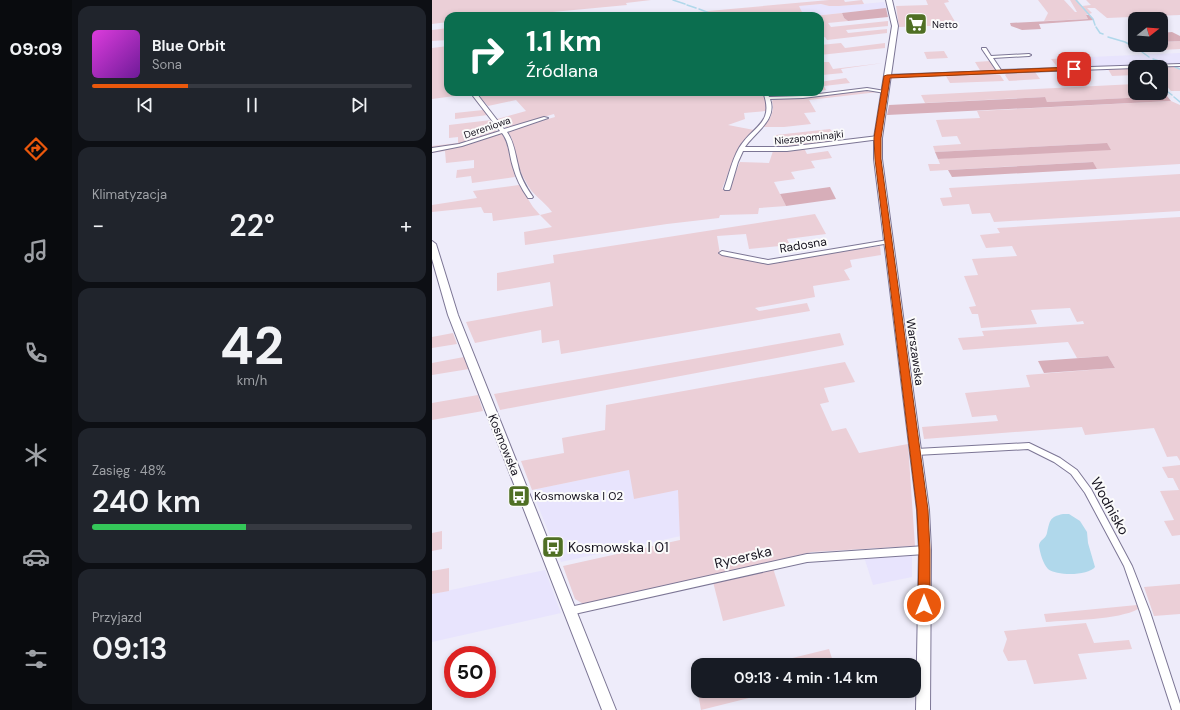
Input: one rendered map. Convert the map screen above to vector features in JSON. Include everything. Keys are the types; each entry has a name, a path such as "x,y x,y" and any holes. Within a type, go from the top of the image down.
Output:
{"main road":[{"name":"Warszawska","path":"889,0 894,26 878,138 878,159 923,510 925,550 923,710"},
{"name":"Kosmowska","path":"432,244 453,315 609,710"}],"street":[{"path":"984,50 1000,72"},
{"path":"990,57 1029,55"},
{"path":"873,90 879,86 886,85 1000,72 1180,65"},
{"path":"824,95 873,90 886,85"},
{"path":"476,96 503,130 511,144 515,166 520,181 530,197"},
{"path":"726,189 741,149 768,117 770,105 768,98 813,96"},
{"name":"Dereniowa","path":"432,150 460,145 503,130 546,118"},
{"name":"Niezapominajki","path":"741,149 787,149 878,138"},
{"name":"Radosna","path":"722,253 768,262 888,242"},
{"name":"Wodnisko","path":"916,452 1029,446 1057,460 1074,472 1088,492 1128,566 1145,612 1177,710"},
{"name":"Rycerska","path":"570,611 807,558 925,550"}],"shaded area":[{"path":"432,0 651,0 626,3 627,5 553,12 444,12 444,22 432,24"},
{"path":"829,0 844,0 845,2 862,0 864,4 829,6 821,4 799,6 802,12 697,12"},
{"path":"926,0 948,0 949,2 944,3 957,25 899,27 896,6 928,5"},
{"path":"1038,0 1064,0 1075,12 1077,12 1070,0 1077,0 1082,6 1091,5 1086,0 1180,0 1180,15 1168,15 1168,12 1128,12 1128,17 1107,18 1095,8 1087,8 1092,13 1086,15 1088,19 1044,21 1048,13"},
{"path":"884,2 886,8 824,15 824,12 802,12 799,6 821,4 839,6"},
{"path":"886,8 888,17 848,21 844,18 842,13"},
{"path":"842,13 844,18 848,21 828,23 831,27 888,21 888,26 846,30 848,33 887,29 887,33 827,40 824,37 824,15"},
{"path":"1086,15 1089,15 1094,20 1039,24 1041,29 1022,30 1011,26 1010,23 1088,19"},
{"path":"444,28 444,40 432,41 432,30"},
{"path":"1168,32 1172,32 1180,36 1180,41 1168,42"},
{"path":"1180,41 1180,49 1168,50 1168,42"},
{"path":"841,43 845,48 885,43 885,48 824,55 824,45"},
{"path":"444,46 444,96 454,96 432,99 432,48"},
{"path":"944,51 948,58 927,59 924,52"},
{"path":"1180,53 1180,63 1168,64 1168,60 1128,60 1128,65 1075,68 1067,58"},
{"path":"1067,58 1075,68 1059,69 1051,59"},
{"path":"990,61 996,70 994,72 981,72 975,62"},
{"path":"824,62 829,62 833,69 883,63 841,69 843,73 824,75"},
{"path":"1168,66 1180,68 1180,91 1171,91 1168,88"},
{"path":"1128,68 1128,75 1112,76 1108,69"},
{"path":"1035,72 1040,79 1009,81 1005,75 1007,73"},
{"path":"1000,75 1004,81 950,83 946,76"},
{"path":"846,78 850,83 824,86 824,81"},
{"path":"1128,84 1128,98 1047,102 1044,97 925,103 921,95"},
{"path":"863,91 878,92 809,100 816,112 804,113 811,124 784,127 763,127 771,115 773,108 772,101 774,99 824,96"},
{"path":"480,96 764,96 766,111 744,113 745,119 728,125 754,130 737,150 722,189 729,188 740,162 769,163 773,151 804,148 807,154 828,151 832,158 811,161 815,168 791,172 795,179 774,182 786,206 759,208 758,214 720,215 719,218 667,224 525,245 524,232 552,227 540,215 552,212 531,191 520,171 513,142 508,132 510,130 555,117 554,114 504,127 497,119 526,111 516,100 488,106"},
{"path":"1045,97 1047,102 1128,98 1128,100 1168,100 1168,97 1171,101 887,115 889,105"},
{"path":"1171,101 1180,105 1180,164 1097,169 1092,162 930,171 928,164 940,164 938,159 1107,143 935,152 933,146 961,144 957,136 942,137 936,120 980,118 977,111"},
{"path":"483,110 488,115 455,119 455,113"},
{"path":"491,120 498,129 495,132 458,144 432,148 432,146 458,143 458,137 449,138 449,125"},
{"path":"830,129 835,135 833,136 837,142 774,149 776,135"},
{"path":"502,134 506,144 515,177 472,183 471,176 456,178 457,170 474,168 474,160 446,163 445,151 432,153 432,151 459,147"},
{"path":"1107,143 1111,150 938,159 935,152"},
{"path":"1093,162 1097,169 952,177 948,170"},
{"path":"1180,174 1180,211 994,222 990,213 972,214 969,204 943,206 940,198 952,197 949,188"},
{"path":"519,185 540,215 493,221 492,213 484,213 481,207 432,212 432,205 477,198 473,191"},
{"path":"830,187 836,199 786,206 780,194"},
{"path":"815,214 826,234 787,239 790,245 749,249 746,234 717,236 720,254 766,263 880,246 881,255 850,260 852,267 844,270 850,280 813,286 815,297 755,308 759,311 807,303 810,311 561,354 559,340 542,343 541,330 475,343 466,322 553,306 550,282 497,291 497,273 554,263 553,255"},
{"path":"1180,217 1180,461 1177,456 1167,457 1154,428 1085,435 1082,427 924,439 922,427 998,421 996,415 972,417 965,393 1030,387 1026,375 1115,368 1108,356 1077,358 1068,342 963,350 958,338 984,336 982,331 1084,324 1083,321 1077,322 1070,308 1031,310 1037,324 981,328 978,314 972,314 969,307 976,306 964,276 978,275 972,259 1017,256 1012,246 986,248 980,235 1000,233 997,228"},
{"path":"453,333 457,344 432,348 432,337"},
{"path":"840,333 844,345 840,346 500,410 494,394"},
{"path":"1108,356 1115,368 1044,373 1038,361"},
{"path":"464,357 469,369 432,375 432,363"},
{"path":"845,362 855,382 824,388 829,402 820,404 832,431 846,428 859,453 908,444 915,546 812,552 585,605 575,599 563,566 680,540 678,490 634,499 629,470 532,490 521,461 564,453 562,438 605,430 606,405"},
{"path":"478,395 483,411 432,420 432,403"},
{"path":"1180,465 1180,535 1172,536 1164,521 1174,520 1160,491 1179,490 1173,478 1168,478 1162,467"},
{"path":"629,470 678,490 681,536 561,562 533,494 537,489"},
{"path":"442,531 442,549 432,551 432,533"},
{"path":"912,555 912,577 873,585 864,557"},
{"path":"449,568 449,591 432,594 432,571"},
{"path":"773,568 785,606 723,621 713,582"},
{"path":"545,570 561,613 432,642 432,594"},
{"path":"1180,584 1180,614 1154,616 1144,587"},
{"path":"1137,605 1138,609 1130,613 1094,619 1046,622 1044,614"},
{"path":"1086,623 1094,643 1129,640 1132,649 1078,654 1087,679 1034,684 1026,660 1008,661 1003,651 1007,639 1004,631"},
{"path":"829,649 832,658 792,658"},
{"path":"699,698 749,698 701,710"}],"water":[{"path":"1063,514 1069,514 1080,521 1087,532 1088,543 1095,567 1091,570 1072,574 1058,573 1048,569 1042,558 1039,544 1046,535 1051,520"}],"waterway":[{"path":"673,0 685,4"},
{"path":"1076,0 1093,19 1095,25"},
{"path":"687,5 696,8"},
{"path":"699,9 707,12"},
{"path":"1096,27 1100,33 1103,34"},
{"path":"1108,37 1128,44"},
{"path":"1142,52 1149,57"},
{"path":"1175,67 1180,69"},
{"path":"1168,92 1172,95"},
{"path":"1174,97 1180,102"}],"place":[{"name":"Netto","path":"916,24"},
{"name":"Kosmowska I 02","path":"519,496"},
{"name":"Kosmowska I 01","path":"553,547"}],"route":[{"path":"924,605 925,550 923,510 878,159 878,138 887,76 922,76 1074,69"}]}
